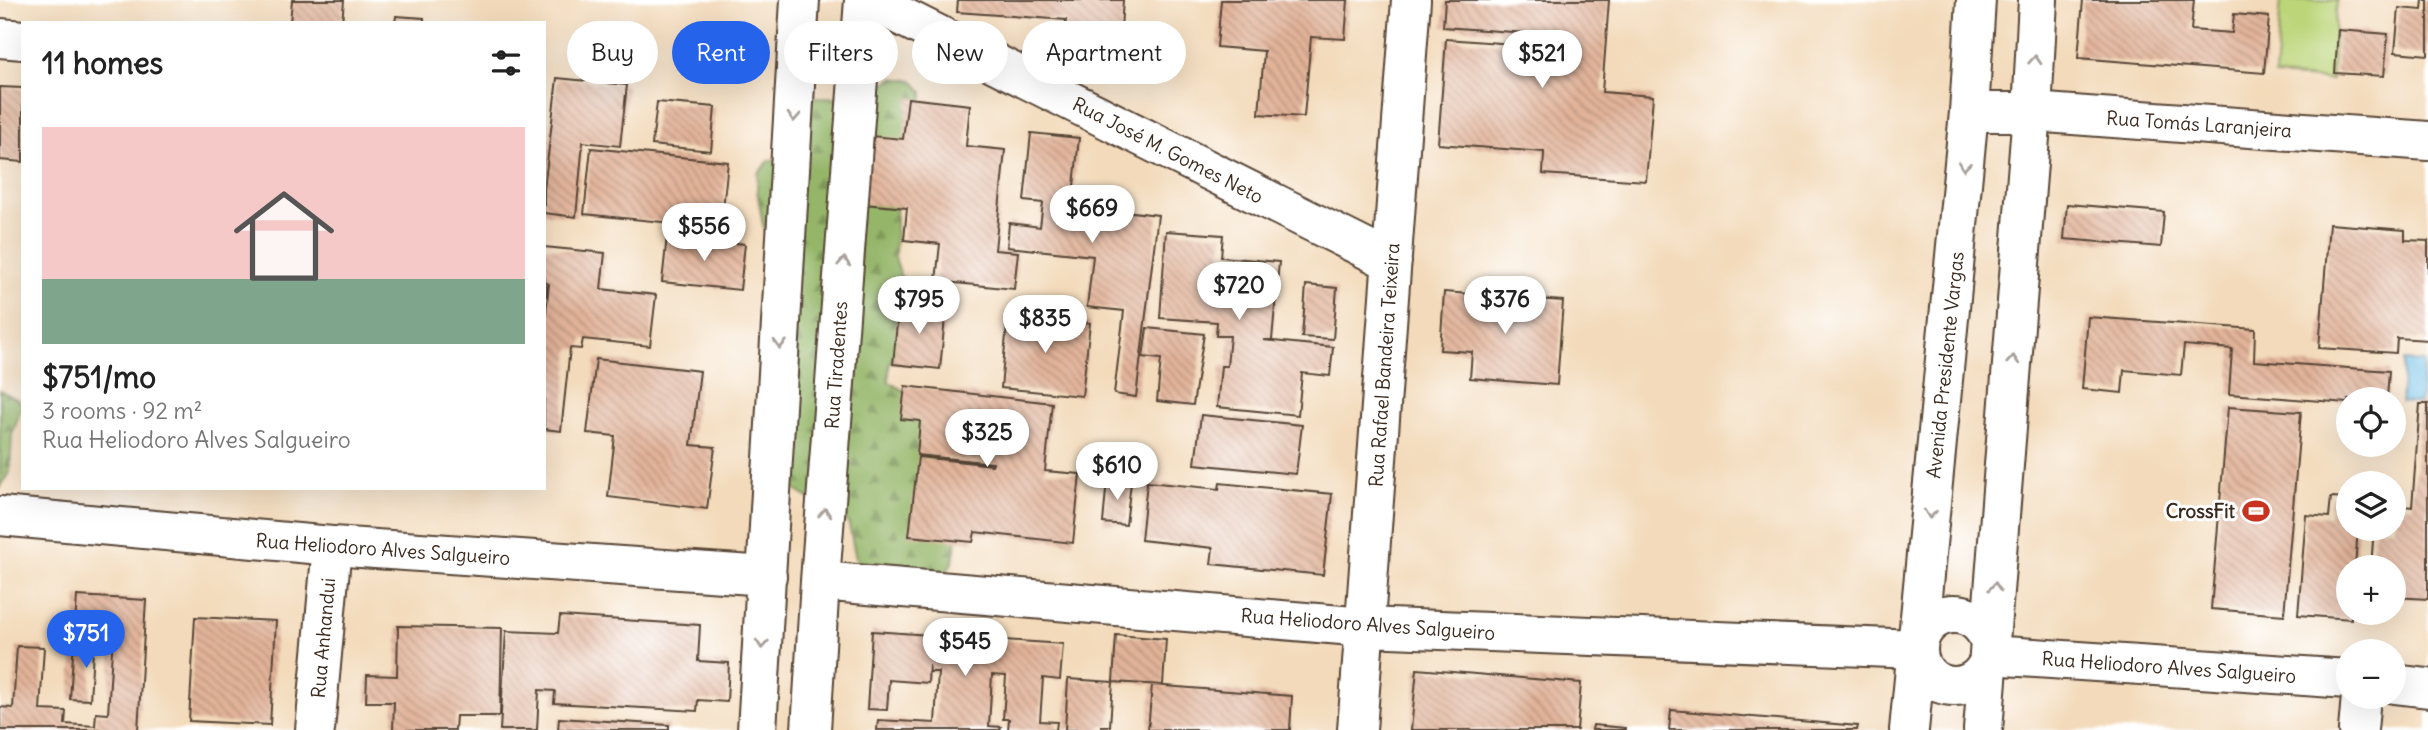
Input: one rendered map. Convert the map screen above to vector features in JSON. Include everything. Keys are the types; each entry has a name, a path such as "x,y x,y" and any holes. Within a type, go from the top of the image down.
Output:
{"main road":[{"path":"757,730 800,0"},
{"name":"Rua José M. Gomes Neto","path":"867,0 1392,262"},
{"name":"Rua Tiradentes","path":"811,730 820,581 867,0"},
{"name":"Rua Rafael Bandeira Teixeira","path":"1357,730 1411,0"},
{"name":"Avenida Presidente Vargas","path":"1909,730 1969,112 1976,0"},
{"path":"1983,730 2032,112 2038,0"},
{"path":"0,38 21,40"},
{"name":"Rua Tomás Laranjeira","path":"1969,112 2032,112 2428,141"},
{"name":"Rua Heliodoro Alves Salgueiro","path":"0,516 332,546 767,576"},
{"name":"Rua Anhandui","path":"315,730 332,546"},
{"path":"767,576 769,594 782,607 800,608 815,598 820,581"},
{"name":"Rua Heliodoro Alves Salgueiro","path":"820,581 1365,627 1917,649"},
{"path":"1959,613 1977,621 1988,636 1990,655 1984,670 1972,681 1958,686 1942,685 1929,677 1920,664 1917,649 1923,629 1939,616 1959,613"},
{"name":"Rua Heliodoro Alves Salgueiro","path":"1990,655 2336,679"},
{"path":"2406,685 2428,688"},
{"path":"2358,730 2360,709"}],"green space":[{"path":"2281,0 2337,0 2331,80 2275,76"},
{"path":"898,79 912,80 912,84 916,84 923,92 922,109 897,184 895,257 900,275 919,304 921,322 889,365 889,382 904,391 915,405 941,472 946,508 956,543 953,561 944,576 864,574 856,559 849,525 839,509 807,497 792,488 780,475 780,273 763,225 757,190 758,173 769,161 785,155 801,107 815,97 864,98 884,84 898,84"},
{"path":"0,390 21,402 21,409 12,435 10,471 0,487"}],"water":[{"path":"2404,361 2424,362 2420,404 2406,403 2406,387 2402,387"}],"building":[{"path":"292,0 344,0 342,21 290,21"},
{"path":"958,0 1123,0 1122,21 1066,21 957,12"},
{"path":"1221,0 1348,0 1345,39 1311,37 1304,117 1259,114 1264,51 1217,47"},
{"path":"1445,0 1609,0 1602,92 1653,96 1646,181 1543,174 1544,152 1438,144 1446,39 1553,47 1554,35 1443,27"},
{"path":"2083,0 2194,0 2191,30 2232,33 2234,14 2269,17 2264,73 2078,58"},
{"path":"2423,0 2428,0 2428,55 2395,52 2399,8 2422,10"},
{"path":"396,16 424,18 424,21 395,21"},
{"path":"2338,30 2388,34 2384,76 2335,73"},
{"path":"557,78 567,79 567,84 627,85 620,146 583,142 576,217 546,213 546,173"},
{"path":"0,87 21,88 21,162 0,160"},
{"path":"908,98 970,105 966,146 1005,150 995,250 1018,252 1014,289 936,281 940,244 904,240 907,208 863,204 871,136 903,139"},
{"path":"657,102 715,107 711,151 652,145"},
{"path":"1031,133 1079,138 1072,205 1158,215 1136,397 1114,394 1124,311 1087,307 1093,256 1007,247 1009,223 1040,227 1043,203 1024,201"},
{"path":"591,148 728,162 721,228 584,214"},
{"path":"2067,204 2164,212 2161,247 2064,239"},
{"path":"2329,224 2405,230 2405,240 2428,241 2428,340 2397,338 2396,353 2319,348"},
{"path":"1166,231 1223,235 1221,257 1279,262 1272,340 1263,340 1333,347 1330,376 1302,373 1298,415 1217,407 1221,366 1227,366 1230,336 1216,336 1217,322 1160,318"},
{"path":"667,236 745,244 740,290 662,282"},
{"path":"546,247 605,253 601,289 656,295 650,346 583,339 581,349 570,348 561,431 546,429 547,283 546,296"},
{"path":"1306,285 1337,288 1333,339 1302,337"},
{"path":"1444,292 1563,301 1557,385 1470,378 1472,352 1440,350"},
{"path":"899,303 946,308 940,369 893,364"},
{"path":"1008,314 1090,323 1082,396 1001,388"},
{"path":"2088,317 2255,329 2254,361 2389,371 2388,387 2336,387 2336,402 2229,394 2232,349 2184,345 2181,375 2124,370 2122,393 2082,389"},
{"path":"1147,328 1204,334 1193,405 1157,401 1161,359 1143,357"},
{"path":"596,359 700,371 691,445 715,447 707,509 608,497 615,436 587,433"},
{"path":"905,386 1052,403 1045,471 1080,474 1073,543 975,532 973,542 909,536 918,457 993,463 917,455 920,421 901,419"},
{"path":"2420,404 2428,404 2428,599 2406,598 2406,555 2372,555 2373,541 2406,541 2406,506 2412,507"},
{"name":"CrossFit","path":"2228,407 2301,412 2284,615 2211,609"},
{"path":"1201,415 1302,425 1296,474 1195,464"},
{"path":"1107,479 1131,482 1126,525 1103,523"},
{"path":"1147,482 1219,489 1220,483 1332,494 1323,575 1211,564 1213,548 1141,540"},
{"path":"2331,497 2336,497 2336,541 2357,541 2356,555 2336,555 2336,618 2298,615 2306,515 2329,517"},
{"path":"77,596 146,600 138,730 0,730 0,707 13,708 17,646 44,647 40,710 66,711 65,724 95,726 96,713 108,714 113,634 94,633 90,700 70,699"},
{"path":"560,616 700,625 698,661 729,663 727,702 698,700 697,711 554,703 555,691 539,690 537,730 500,730 506,631 558,633"},
{"path":"195,617 276,621 270,725 189,721"},
{"path":"398,626 502,628 500,716 456,716 455,730 393,730 394,702 366,702 367,675 397,676"},
{"path":"872,631 1063,644 1060,680 1043,678 1040,721 1057,722 1056,730 1008,730 1009,719 1003,719 1006,676 992,675 989,726 1001,727 1000,730 877,730 878,720 935,723 938,672 930,672 929,665 928,683 889,680 887,710 867,709"},
{"path":"1116,635 1166,639 1163,685 1113,682"},
{"path":"1417,669 1581,683 1577,730 1411,730"},
{"path":"1068,679 1113,682 1110,726 1101,726 1101,730 1065,730"},
{"path":"1152,685 1292,696 1290,730 1148,730"},
{"path":"1671,710 1858,726 1857,730 1669,730"},
{"path":"559,718 669,725 669,730 558,730"},
{"path":"1593,725 1625,728 1625,730 1592,730"}],"place":[{"name":"CrossFit","path":"2256,511"}]}
